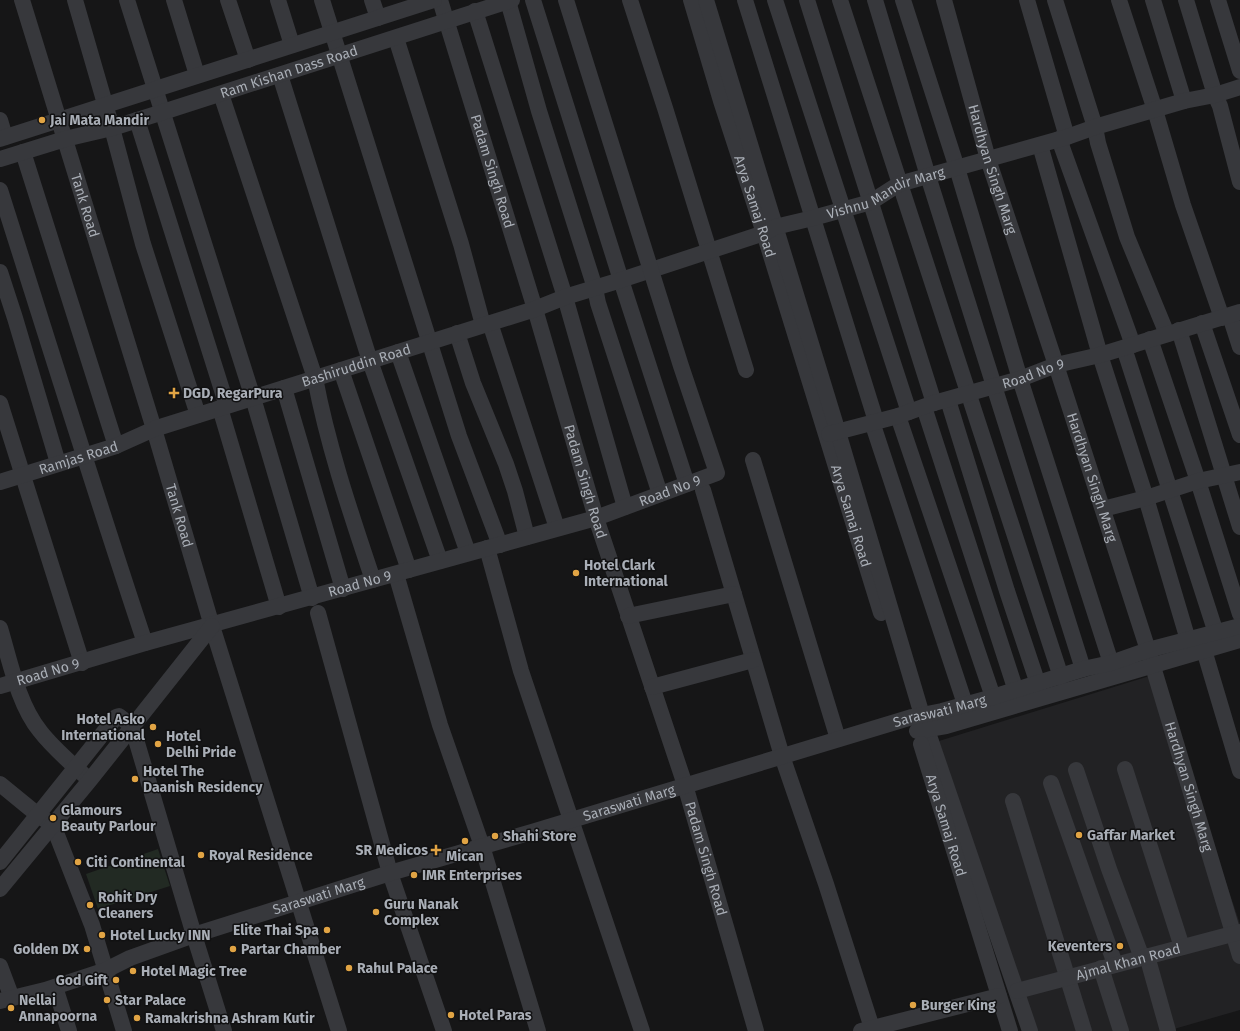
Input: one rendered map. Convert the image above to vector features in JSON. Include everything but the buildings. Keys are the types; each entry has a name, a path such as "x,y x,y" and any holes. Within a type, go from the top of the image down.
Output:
{"street":[{"name":"Tank Road","path":"22,0 154,429 212,626 339,1031"},
{"path":"75,0 112,128 143,244 198,415"},
{"path":"127,0 253,398 312,598"},
{"path":"174,0 197,76"},
{"path":"228,0 248,60"},
{"path":"278,0 292,45"},
{"path":"322,0 494,546 521,671 642,1031"},
{"path":"372,0 378,18"},
{"name":"Ram Kishan Dass Road","path":"2,138 434,0"},
{"name":"Padam Singh Road","path":"440,0 535,309 596,518 684,785 756,1031"},
{"path":"533,0 687,484"},
{"path":"566,0 651,269"},
{"path":"630,0 746,370"},
{"name":"Arya Samaj Road","path":"691,0 721,101 770,230 920,723 1010,1031"},
{"path":"706,0 770,230"},
{"path":"745,0 813,218 874,422 965,704"},
{"path":"776,0 844,209 922,408 1016,690"},
{"path":"807,0 871,202 993,697"},
{"path":"840,0 899,184 1062,677"},
{"path":"875,0 928,176 1083,670"},
{"path":"904,0 957,168 1020,379 1111,663"},
{"name":"Hardhyan Singh Marg","path":"944,0 988,159 1103,509 1237,932 1240,956"},
{"path":"1027,0 1063,138 1129,346 1171,490 1216,633"},
{"path":"1055,0 1095,127 1098,143 1127,237 1173,332 1224,476 1240,528"},
{"path":"1119,0 1155,110 1183,204 1231,315 1240,346"},
{"path":"1153,0 1184,102"},
{"path":"1186,0 1215,95 1220,106 1240,182"},
{"path":"1218,0 1240,71"},
{"name":"Ram Kishan Dass Road","path":"0,159 65,139 112,128 446,22 483,6 510,1"},
{"path":"510,1 539,111 595,288 598,303 660,494"},
{"path":"483,6 625,507"},
{"path":"396,38 487,324 557,528"},
{"path":"280,75 370,361 440,562"},
{"name":"Vishnu Mandir Marg","path":"535,309 565,297 621,280 770,230 871,202 899,184 1240,87"},
{"path":"221,94 315,378 322,415 334,458 373,580"},
{"path":"0,120 2,138"},
{"path":"137,120 223,407 280,607"},
{"path":"1040,145 1100,355 1146,498 1188,640"},
{"path":"23,152 116,446"},
{"path":"0,190 145,644"},
{"name":"Road No 9","path":"0,686 596,518 717,473 681,366 651,269"},
{"path":"0,272 58,463"},
{"name":"Bashiruddin Road","path":"154,429 535,309"},
{"name":"Road No 9","path":"832,433 922,408 1020,379 1056,366 1100,355 1231,315"},
{"path":"1202,323 1240,435"},
{"path":"457,333 473,383 515,491 527,537"},
{"path":"1150,339 1198,481 1240,614"},
{"path":"398,352 468,554"},
{"path":"340,370 403,572 440,725 482,846 538,1031"},
{"path":"284,388 343,589"},
{"path":"0,403 82,663"},
{"path":"922,408 1007,591 1038,684"},
{"name":"Ramjas Road","path":"0,482 116,446 154,429"},
{"path":"754,460 838,739"},
{"path":"1103,509 1146,498 1198,481 1240,472"},
{"path":"703,490 782,756 826,884 867,1030 911,1025 999,996"},
{"path":"628,616 734,594"},
{"path":"318,613 390,873 444,1031"},
{"path":"2,881 53,825 212,626"},
{"name":"Saraswati Marg","path":"920,723 946,726 1150,657 1188,640 1240,626"},
{"path":"0,628 16,682 27,711 39,730 58,751 90,780"},
{"name":"Saraswati Marg","path":"6,1000 55,987 106,970 130,958 194,935 299,901 838,739 920,723 942,711 1111,663 1204,650 1240,640"},
{"path":"1204,650 1240,771"},
{"path":"652,687 753,660"},
{"path":"0,862 116,717 122,717 132,726 224,1031"},
{"path":"920,723 1017,991 1030,1031"},
{"path":"1124,769 1182,947"},
{"path":"1076,770 1109,870 1144,957 1168,1031"},
{"path":"1051,783 1108,966 1121,1031"},
{"path":"0,784 38,815 53,825 83,901 124,1031"},
{"path":"1013,801 1084,1031"},
{"name":"Ajmal Khan Road","path":"1017,991 1237,932"},
{"path":"0,966 6,1000"},
{"path":"55,987 69,1031"}],"shaded area":[{"name":"Gaffar Market","path":"1156,674 1240,924 1240,1010 1167,1031 1033,1031 939,741"},
{"path":"158,849 170,886 98,909 86,874"}],"place":[{"name":"Jai Mata Mandir","path":"42,120"},
{"name":"DGD, RegarPura","path":"174,393"},
{"name":"Hotel Clark International","path":"576,573"},
{"name":"Hotel Asko International","path":"153,727"},
{"name":"Hotel Delhi Pride","path":"158,744"},
{"name":"Hotel The Daanish Residency","path":"135,779"},
{"name":"Glamours Beauty Parlour","path":"53,818"},
{"name":"Gaffar Market","path":"1079,835"},
{"name":"Shahi Store","path":"495,836"},
{"name":"Mican","path":"465,841"},
{"name":"SR Medicos","path":"436,850"},
{"name":"Royal Residence","path":"201,855"},
{"name":"Citi Continental","path":"78,862"},
{"name":"IMR Enterprises","path":"414,875"},
{"name":"Rohit Dry Cleaners","path":"90,905"},
{"name":"Guru Nanak Complex","path":"376,912"},
{"name":"Elite Thai Spa","path":"327,930"},
{"name":"Hotel Lucky INN","path":"102,935"},
{"name":"Keventers","path":"1120,946"},
{"name":"Golden DX","path":"87,949"},
{"name":"Partar Chamber","path":"233,949"},
{"name":"Rahul Palace","path":"349,968"},
{"name":"Hotel Magic Tree","path":"133,971"},
{"name":"God Gift","path":"116,980"},
{"name":"Star Palace","path":"107,1000"},
{"name":"Burger King","path":"913,1005"},
{"name":"Nellai Annapoorna","path":"11,1008"},
{"name":"Hotel Paras","path":"451,1015"},
{"name":"Ramakrishna Ashram Kutir","path":"137,1018"}]}
